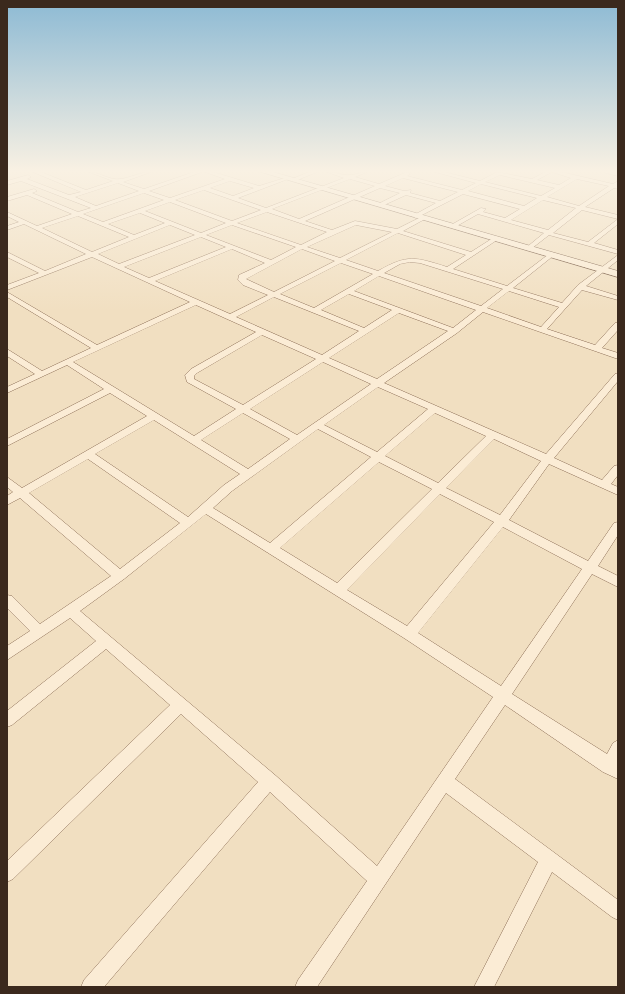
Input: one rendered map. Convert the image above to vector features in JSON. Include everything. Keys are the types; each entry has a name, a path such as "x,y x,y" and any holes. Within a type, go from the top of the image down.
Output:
{"street":[{"path":"16,218 230,318 618,491"},
{"path":"37,228 67,218"},
{"path":"90,218 134,237"},
{"path":"103,224 119,218"},
{"path":"158,218 272,263"},
{"path":"219,218 618,356"},
{"path":"120,266 240,218"},
{"path":"291,218 332,232"},
{"path":"299,221 305,218"},
{"path":"230,318 398,231 418,218"},
{"path":"425,218 618,274"},
{"path":"453,226 466,218"},
{"path":"500,218 547,233 618,252"},
{"path":"528,248 566,218"},
{"path":"589,244 618,221"},
{"path":"7,228 24,222"},
{"path":"7,288 170,223"},
{"path":"365,331 242,280 242,278 332,232 355,223 398,231 471,254"},
{"path":"607,230 618,233"},
{"path":"447,270 495,239"},
{"path":"149,281 232,248"},
{"path":"8,255 44,273"},
{"path":"7,654 120,576 248,474 454,331 551,255"},
{"path":"543,329 581,287 618,257"},
{"path":"316,310 405,260 421,261 563,306"},
{"path":"581,287 618,298"},
{"path":"348,291 454,331"},
{"path":"7,294 97,348"},
{"path":"7,390 196,302"},
{"path":"194,441 321,358 398,310"},
{"path":"596,348 618,325"},
{"path":"261,332 189,375 190,380 297,439"},
{"path":"7,352 42,374"},
{"path":"67,362 248,474"},
{"path":"409,634 501,522 561,441 618,376"},
{"path":"7,443 110,389"},
{"path":"271,549 434,409"},
{"path":"7,501 154,416"},
{"path":"317,425 618,582"},
{"path":"338,590 492,435"},
{"path":"88,454 188,523"},
{"path":"604,485 618,468"},
{"path":"7,481 120,576"},
{"path":"206,508 409,634 614,769 618,748"},
{"path":"305,987 618,526"},
{"path":"7,600 40,632"},
{"path":"71,611 269,781 378,880"},
{"path":"7,720 106,640"},
{"path":"7,873 180,705"},
{"path":"91,987 269,781"},
{"path":"445,782 618,911"},
{"path":"484,987 549,860"}]}
